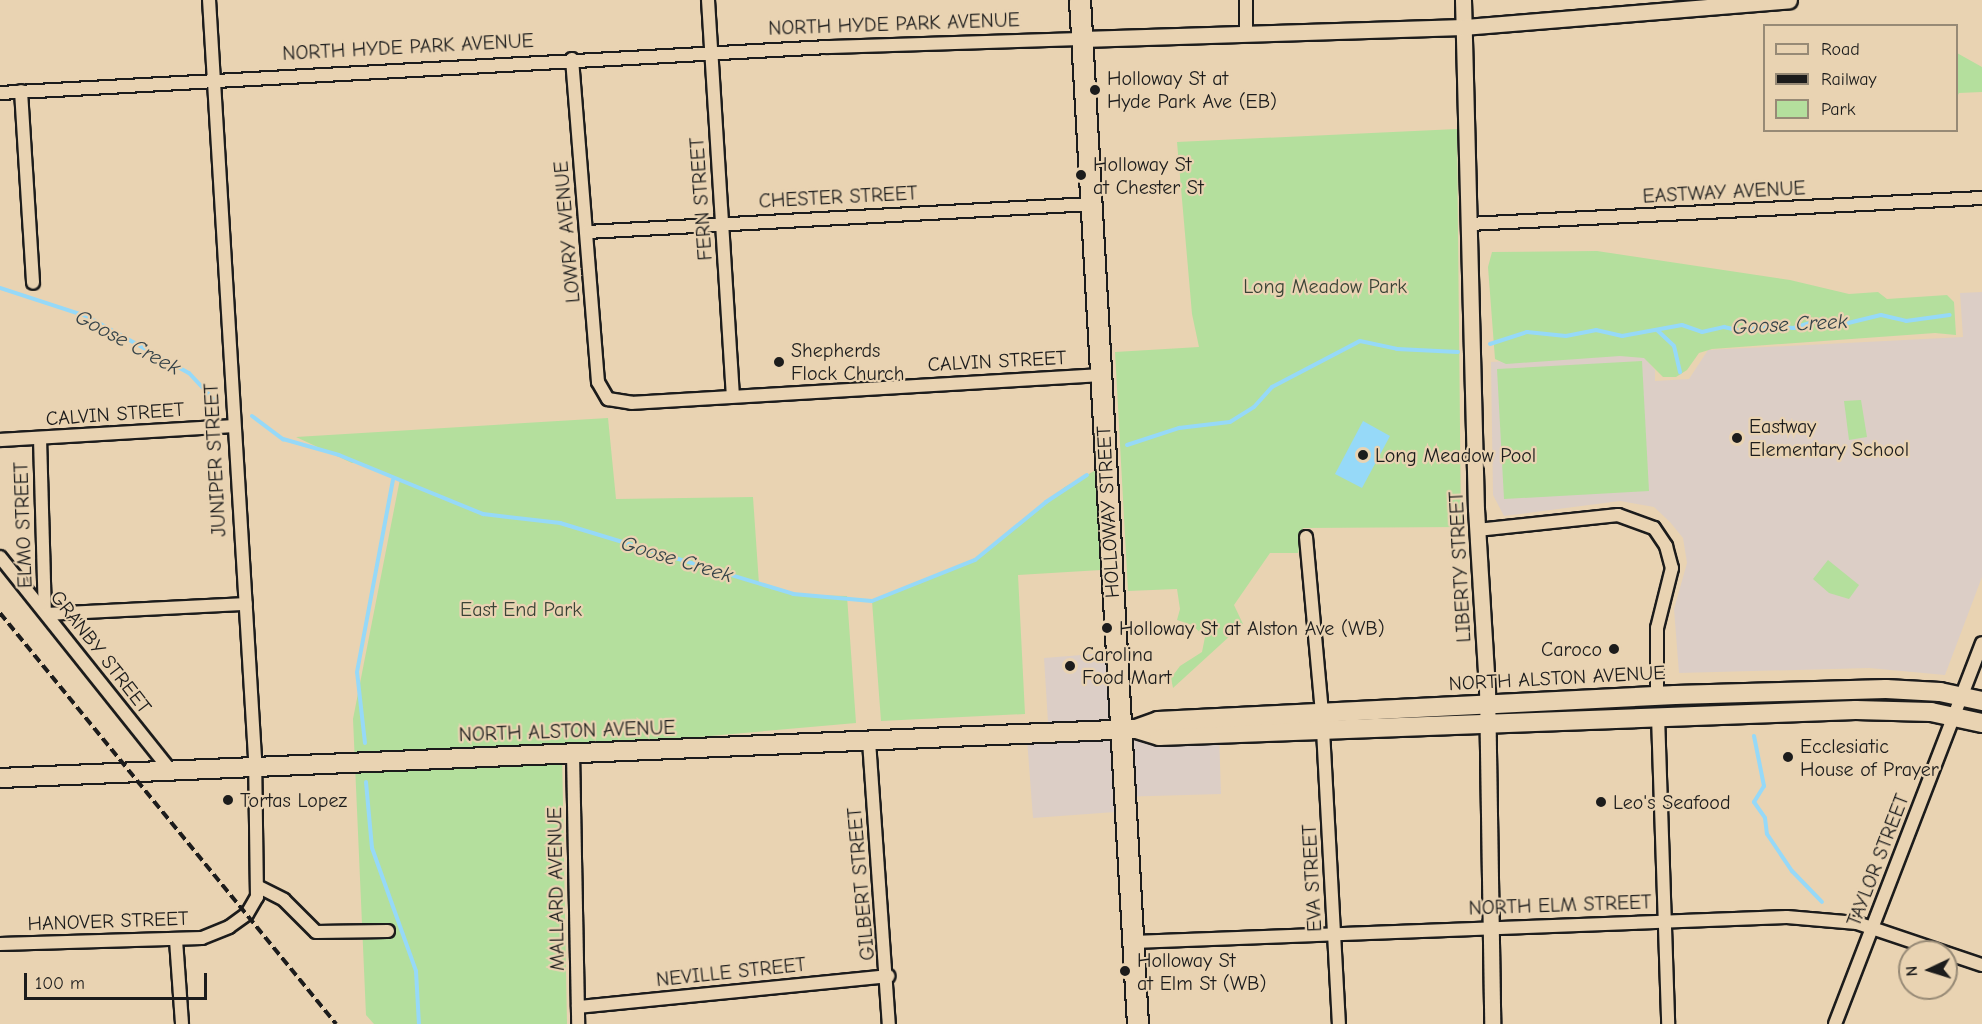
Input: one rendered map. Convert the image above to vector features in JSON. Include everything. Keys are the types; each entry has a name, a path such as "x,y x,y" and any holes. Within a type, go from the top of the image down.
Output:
{"main road":[{"name":"HOLLOWAY STREET","path":"1080,0 1100,375 1128,730 1132,942 1138,1024"},
{"name":"NORTH ALSTON AVENUE","path":"1322,721 1487,704 1886,689 1962,696 1982,701"},
{"name":"NORTH ALSTON AVENUE","path":"0,778 1128,730 1158,721 1487,723 1868,710 1954,716 1982,723"}],"street":[{"name":"JUNIPER STREET","path":"209,0 233,426 256,767 259,887 247,914"},
{"name":"FERN STREET","path":"708,0 733,396"},
{"path":"1246,0 1246,34"},
{"name":"LIBERTY STREET","path":"1463,0 1478,530 1487,704 1492,1024"},
{"name":"NORTH HYDE PARK AVENUE","path":"0,93 711,52 1464,27 1789,0"},
{"name":"LOWRY AVENUE","path":"572,59 598,382 608,399"},
{"path":"21,91 33,283"},
{"name":"EASTWAY AVENUE","path":"1468,224 1982,198"},
{"name":"CHESTER STREET","path":"587,232 1091,204"},
{"name":"CALVIN STREET","path":"608,399 632,403 1100,375"},
{"name":"CALVIN STREET","path":"0,440 233,426"},
{"name":"ELMO STREET","path":"40,438 46,613"},
{"path":"1478,530 1618,515 1654,528 1666,546 1671,568 1657,628 1657,696"},
{"name":"EVA STREET","path":"1306,537 1322,721 1339,1024"},
{"name":"GRANBY STREET","path":"0,557 171,771"},
{"path":"46,613 246,604"},
{"name":"TAYLOR STREET","path":"1835,1024 1982,643"},
{"path":"1658,716 1668,1024"},
{"name":"GILBERT STREET","path":"869,741 888,976 889,1024"},
{"name":"MALLARD AVENUE","path":"573,753 578,1024"},
{"path":"259,887 285,900 316,932 388,931"},
{"name":"HANOVER STREET","path":"0,944 176,940 220,932 247,914"},
{"name":"NORTH ELM STREET","path":"1132,942 1787,917 1841,920 1873,927 1982,965"},
{"path":"176,940 182,1024"},
{"name":"NEVILLE STREET","path":"578,1006 888,976"}],"shaded area":[{"name":"Eastway Elementary School","path":"1982,292 1982,577 1945,675 1869,668 1679,673 1674,609 1687,563 1683,538 1670,522 1654,507 1620,501 1504,516 1493,495 1491,362 1641,353 1655,370 1655,381 1689,379 1708,350 1963,337 1960,293"},
{"path":"1107,653 1113,738 1219,733 1221,794 1116,797 1115,812 1033,818 1027,739 1049,738 1044,658"}],"green space":[{"path":"1958,54 1982,67 1982,92 1959,93 1958,95"},
{"name":"Long Meadow Park","path":"1457,129 1461,527 1303,528 1298,553 1270,553 1234,605 1243,624 1173,688 1171,678 1180,666 1202,652 1205,637 1192,625 1177,620 1180,609 1177,589 1128,591 1115,352 1199,347 1192,314 1177,142"},
{"path":"1597,251 1790,280 1849,294 1878,292 1887,299 1947,295 1954,302 1956,335 1935,333 1712,349 1699,353 1687,370 1676,377 1663,377 1644,358 1620,356 1506,364 1495,359 1488,267 1492,252"},
{"path":"1642,361 1649,491 1504,499 1497,369"},
{"path":"1861,400 1867,437 1849,440 1844,401"},
{"name":"East End Park","path":"608,418 616,499 753,497 759,584 803,595 847,596 856,723 562,749 567,1024 374,1024 366,1015 353,719 400,479 362,463 352,463 296,437"},
{"path":"1096,470 1101,570 1018,575 1025,714 881,721 872,601 975,560 1065,487"},
{"path":"1828,560 1859,585 1849,599 1829,593 1813,579"}],"water":[{"name":"Long Meadow Pool","path":"1363,421 1390,436 1362,488 1335,474"}],"waterway":[{"name":"Goose Creek","path":"0,288 86,316 189,373 213,399"},
{"name":"Goose Creek","path":"1490,344 1527,332 1566,336 1596,330 1622,336 1682,325 1702,332 1724,327 1742,331 1765,326 1794,328 1821,319 1840,325 1881,315 1906,321 1950,315"},
{"path":"1657,330 1674,346 1680,372"},
{"name":"Goose Creek","path":"1127,445 1179,428 1230,422 1254,407 1272,387 1360,341 1397,349 1458,352"},
{"name":"Goose Creek","path":"252,416 283,439 339,455 483,514 560,523 793,594 872,601 975,560 1046,502 1087,475"},
{"path":"365,743 357,672 393,480"},
{"path":"1754,736 1764,786 1754,802 1765,818 1767,834 1792,871 1822,902"},
{"path":"366,782 372,848 416,971 419,1024"}],"railway":[{"path":"0,613 336,1024"}],"place":[{"name":"Holloway St at Hyde Park Ave (EB)","path":"1095,90"},
{"name":"Holloway St at Chester St","path":"1081,175"},
{"name":"Shepherds Flock Church","path":"779,362"},
{"name":"Eastway Elementary School","path":"1737,438"},
{"name":"Long Meadow Pool","path":"1363,455"},
{"name":"Holloway St at Alston Ave (WB)","path":"1107,628"},
{"name":"Caroco","path":"1614,649"},
{"name":"Carolina Food Mart","path":"1070,666"},
{"name":"Ecclesiatic House of Prayer","path":"1788,757"},
{"name":"Tortas Lopez","path":"228,800"},
{"name":"Leo's Seafood","path":"1601,802"},
{"name":"Holloway St at Elm St (WB)","path":"1125,971"}]}
